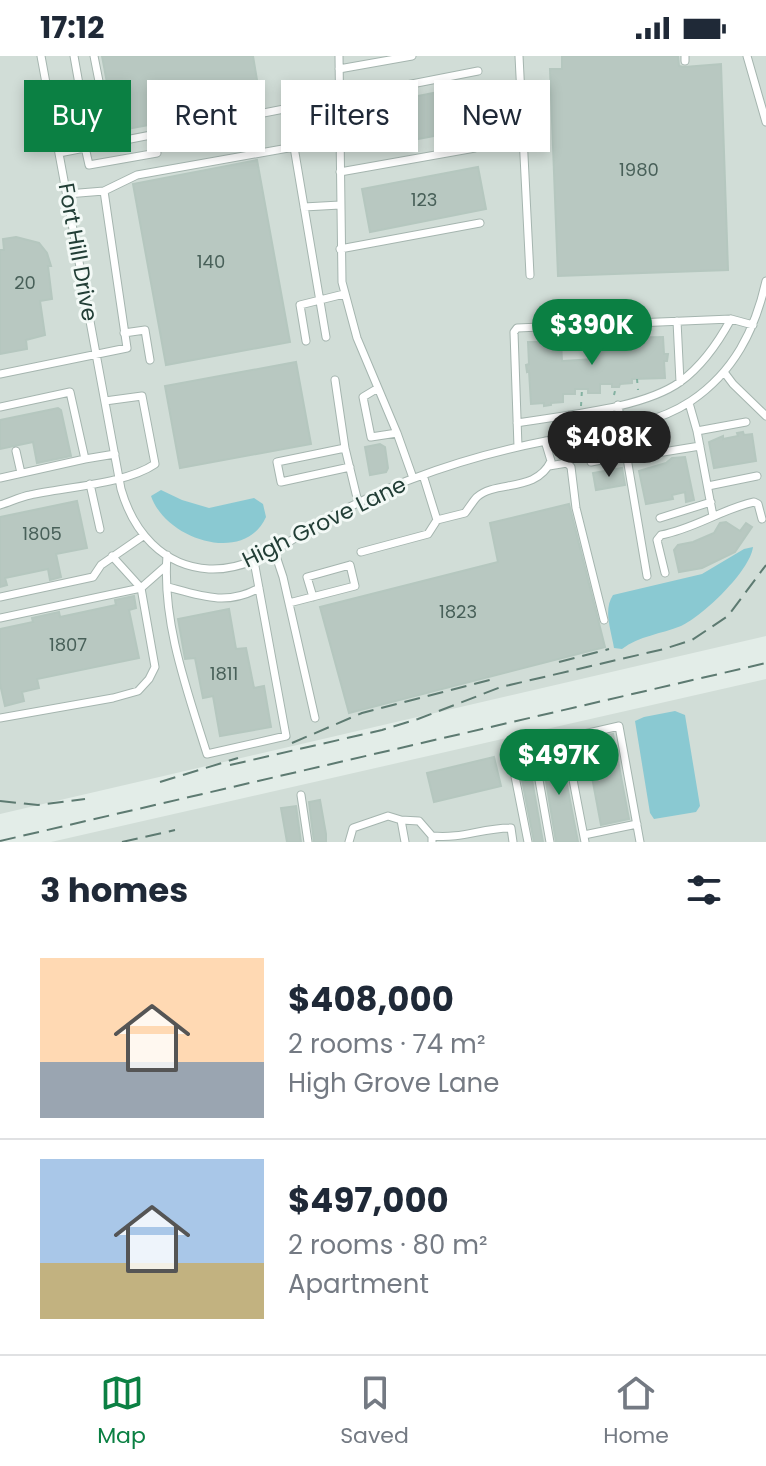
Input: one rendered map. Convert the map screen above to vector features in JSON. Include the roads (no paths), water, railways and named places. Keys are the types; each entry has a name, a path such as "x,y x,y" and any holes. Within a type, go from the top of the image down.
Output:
{"street":[{"name":"Fort Hill Drive","path":"41,56 96,354"},
{"path":"74,56 77,80"},
{"path":"94,56 99,80"},
{"path":"339,56 339,80"},
{"path":"339,69 367,60 412,56"},
{"path":"519,56 530,275"},
{"path":"747,56 766,122"},
{"path":"418,83 478,71"},
{"path":"67,194 104,191 137,175 294,147 326,337"},
{"path":"59,153 64,152"},
{"path":"88,152 89,165 157,152"},
{"path":"340,152 340,249 344,294 357,338 413,478"},
{"path":"340,172 452,152"},
{"path":"0,374 127,348 104,191"},
{"path":"304,207 340,205"},
{"path":"340,249 480,223"},
{"name":"High Grove Lane","path":"96,354 119,478 127,508 143,536 183,563 207,569 234,567 254,561 358,502 413,478 472,458 658,418 689,403 724,372 740,351 753,325 766,281"},
{"path":"306,341 300,305 344,294"},
{"path":"518,447 514,332 517,328 731,319 753,325"},
{"path":"517,423 618,405 649,397 680,382 715,346 731,319"},
{"path":"677,321 680,382"},
{"path":"124,333 145,330 150,360"},
{"path":"724,372 766,416"},
{"path":"335,380 345,448 358,502"},
{"path":"378,388 363,397 371,437 397,433"},
{"path":"0,407 70,392 85,459"},
{"path":"0,505 29,495 119,478 155,464 142,396 105,401"},
{"path":"689,403 713,516"},
{"path":"618,405 647,576"},
{"path":"697,431 746,422"},
{"path":"585,433 591,462 628,455"},
{"path":"361,552 428,534 437,520 465,513 478,495 524,483 546,472 551,461 545,441"},
{"path":"645,455 700,446"},
{"path":"345,448 277,462 281,482 350,467"},
{"path":"16,451 21,473"},
{"path":"0,477 115,454"},
{"path":"549,466 567,463 571,467 576,508 604,620"},
{"path":"423,475 437,520"},
{"path":"708,486 757,476"},
{"path":"90,484 100,529"},
{"path":"660,518 711,502"},
{"path":"665,573 657,540 661,535 676,532 732,507 754,502 758,504 762,519"},
{"path":"0,597 93,577 112,556 143,536"},
{"path":"274,550 315,718"},
{"path":"167,555 172,628 180,667 207,754 286,736 254,561"},
{"path":"0,718 113,698 138,691 149,679 155,667 141,588 112,556"},
{"path":"289,603 313,597 355,586 350,565 307,577 313,597"},
{"path":"0,618 141,588 166,566"},
{"path":"168,587 224,600 246,596 259,588"},
{"path":"528,842 510,751 619,726 640,842"},
{"path":"565,738 584,838 637,824"},
{"path":"533,746 550,842"},
{"path":"301,795 308,842"},
{"path":"349,842 353,828 388,816 419,821 432,839 511,828 513,842"},
{"path":"401,820 405,842"}],"water":[{"path":"161,490 209,508 254,498 263,504 266,517 256,532 241,540 224,543 206,541 188,535 159,512 151,496"},
{"path":"753,547 735,580 690,621 622,649 614,648 608,614 613,595 702,574 744,549"},
{"path":"675,711 685,715 700,806 696,812 654,819 650,813 635,721"}],"railway":[{"path":"230,765 382,730 501,687 692,640 728,616 766,565"},
{"path":"559,662 609,649"},
{"path":"0,841 766,663"},
{"path":"292,743 362,713 497,678"},
{"path":"160,782 238,758"},
{"path":"0,801 38,805 85,799"},
{"path":"122,842 175,830"}]}
